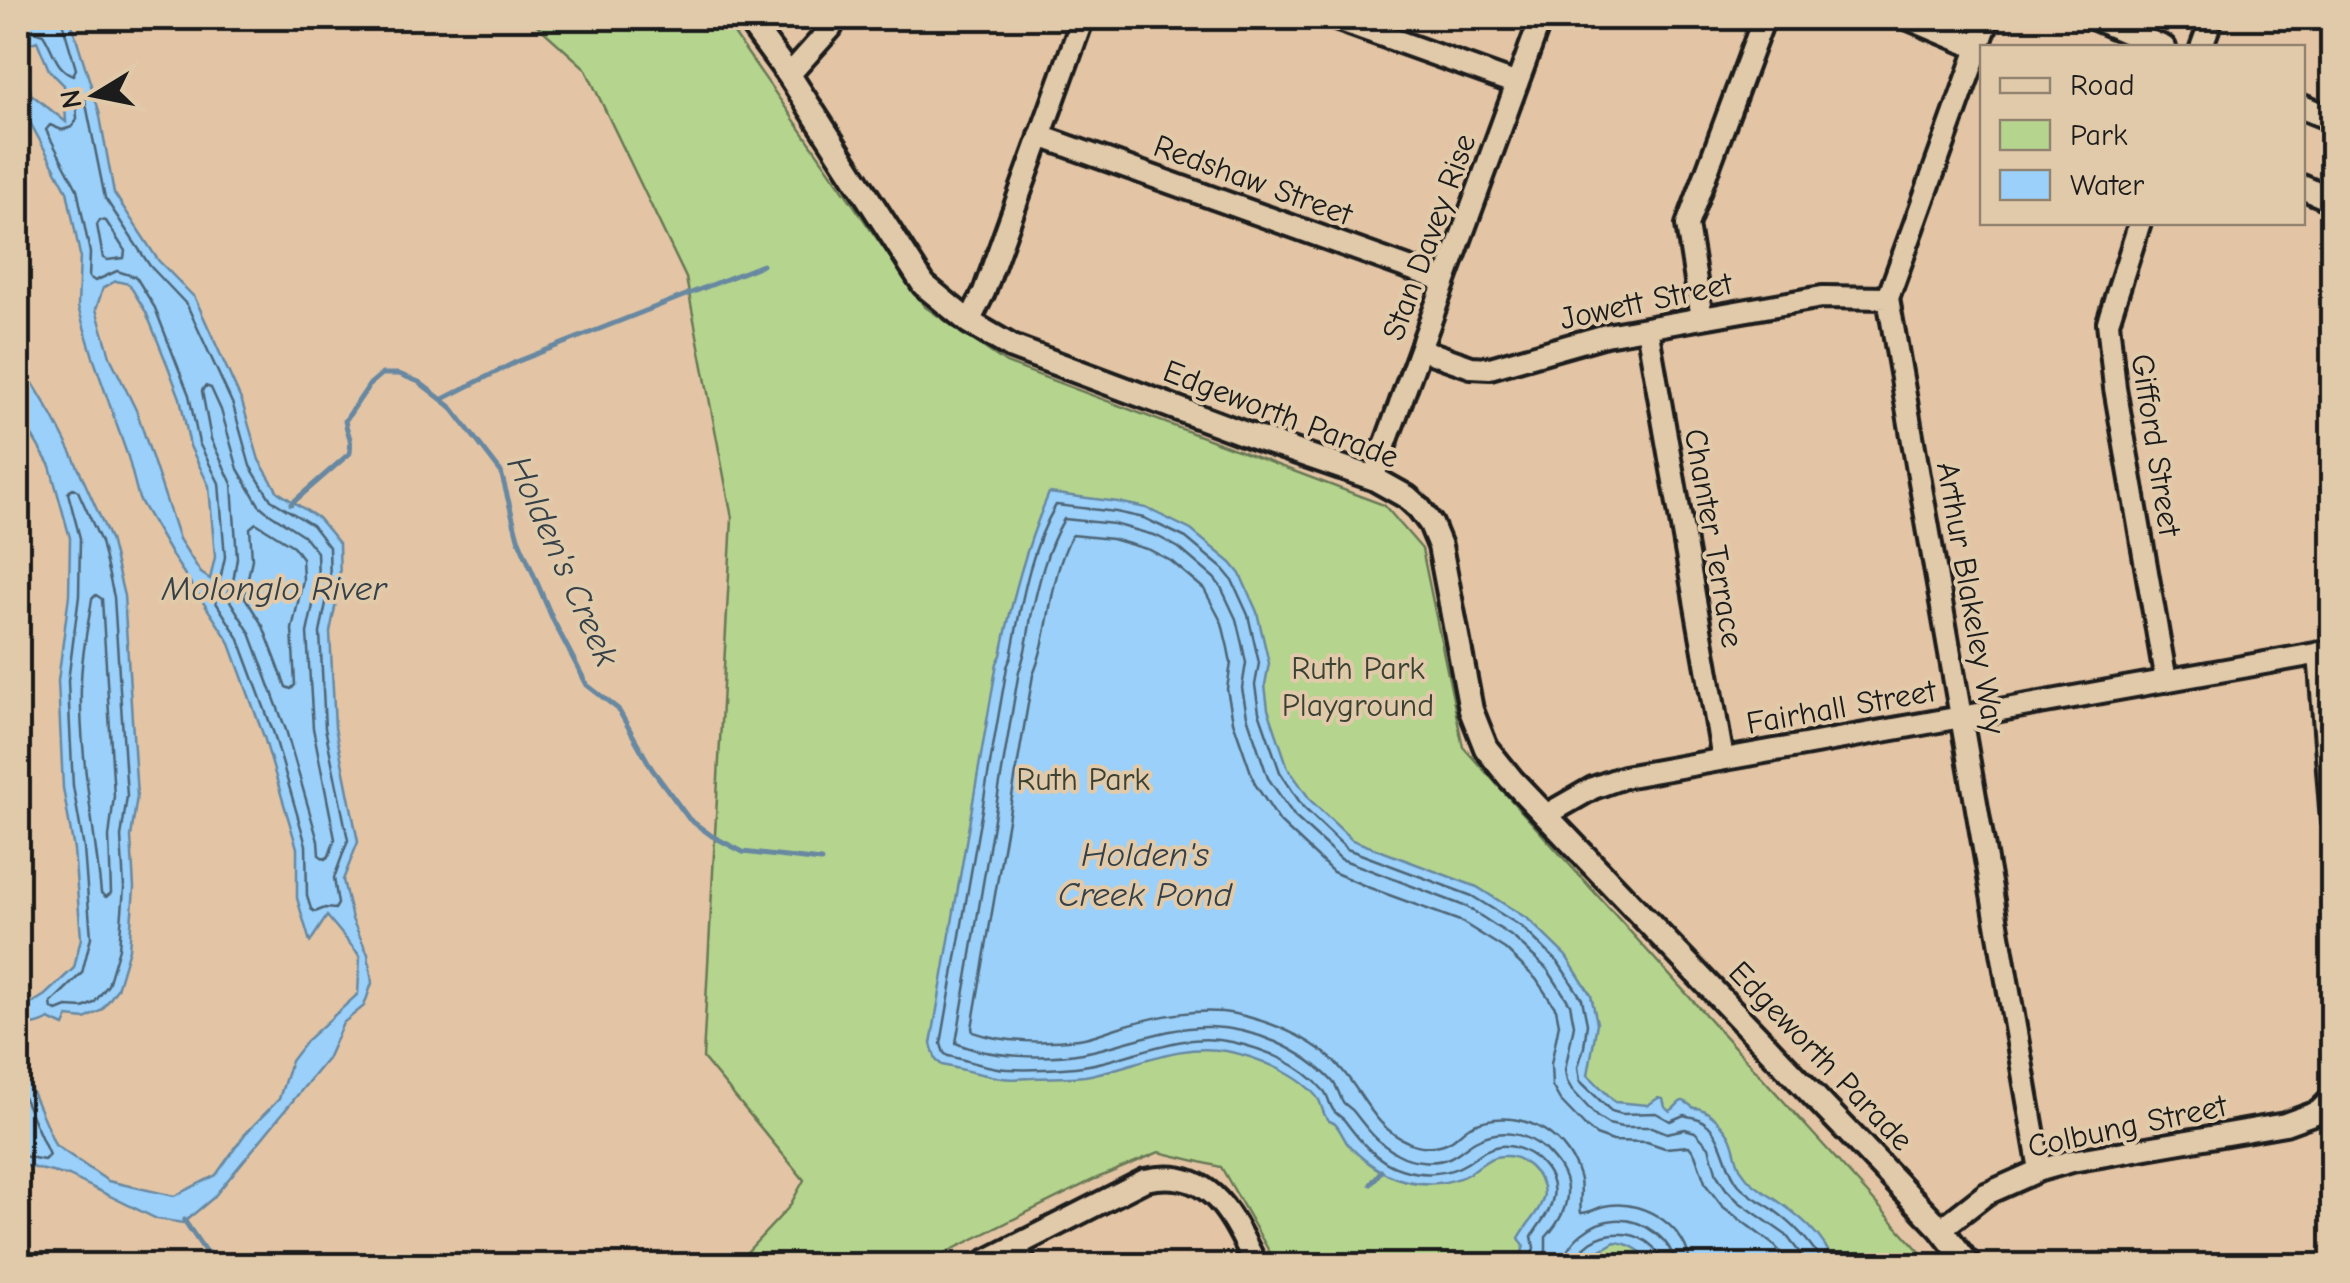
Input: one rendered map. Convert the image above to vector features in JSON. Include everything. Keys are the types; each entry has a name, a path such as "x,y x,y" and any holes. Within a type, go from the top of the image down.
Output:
{"street":[{"name":"Edgeworth Parade","path":"747,18 789,75 924,285 969,322 1012,347 1373,478 1406,498 1432,524 1447,571 1471,710 1486,748 1940,1229 1970,1266"},
{"path":"789,75 831,28 835,18"},
{"path":"969,322 984,292 1083,18"},
{"path":"1333,18 1516,84"},
{"name":"Stan Davey Rise","path":"1373,478 1541,18"},
{"path":"1702,318 1687,224 1764,18"},
{"path":"1909,18 1980,48"},
{"name":"Arthur Blakeley Way","path":"1981,45 1989,18"},
{"path":"2095,18 2157,45"},
{"path":"2202,45 2212,18"},
{"name":"Arthur Blakeley Way","path":"1980,48 1888,298 2040,1170"},
{"path":"2305,107 2332,120"},
{"name":"Redshaw Street","path":"1040,136 1445,281"},
{"path":"2305,188 2332,200"},
{"name":"Gifford Street","path":"2139,225 2108,322 2114,388 2166,680"},
{"name":"Jowett Street","path":"1420,349 1471,367 1490,368 1606,336 1702,318 1822,297 1888,298"},
{"name":"Chanter Terrace","path":"1647,328 1722,759"},
{"path":"2326,652 2332,820"},
{"name":"Fairhall Street","path":"1546,815 1610,780 2326,652"},
{"name":"Colbung Street","path":"1940,1229 1986,1194 2040,1170 2284,1124 2318,1112 2332,1098"},
{"path":"976,1266 1145,1180 1156,1178 1179,1178 1200,1185 1218,1198 1232,1216 1257,1266"},
{"path":"1016,1246 1026,1266"}],"green space":[{"name":"Ruth Park","path":"529,18 723,18 924,306 1006,363 1384,505 1422,549 1463,747 1932,1265 1277,1265 1221,1167 1159,1152 1095,1179 925,1265 735,1265 789,1207 804,1180 703,1058 732,518 686,278 585,68"}],"water":[{"name":"Molonglo River","path":"18,18 70,18 99,111 114,193 158,260 195,298 242,402 259,460 278,492 318,518 339,543 340,583 330,632 335,727 358,842 343,880 352,919 368,954 372,983 364,1006 343,1023 327,1059 213,1198 183,1223 157,1219 69,1176 18,1164 18,1052 55,1145 108,1181 174,1196 216,1175 245,1134 279,1099 291,1061 307,1040 358,994 360,956 327,916 310,942 297,898 297,848 264,737 229,641 139,499 78,307 80,255 67,191 18,100","holes":["37,41 49,70 64,85 66,122 31,94 22,46","116,281 129,284 146,312 180,398 190,446 209,486 215,557 210,579 201,573 179,539 137,412 111,359 96,309 103,288"]},
{"name":"Molonglo River","path":"18,358 72,454 110,539 124,596 137,796 131,837 134,888 129,949 117,989 102,1010 85,1019 68,1017 64,1026 49,1019 18,1030 18,1012 45,995 74,968 81,938 74,850 63,788 58,681 69,595 70,538 50,466 18,412"},
{"name":"Holden's Creek Pond","path":"1049,493 1146,508 1191,530 1231,563 1257,612 1269,663 1265,685 1268,709 1288,768 1311,801 1352,840 1477,887 1528,919 1566,956 1591,995 1597,1023 1588,1075 1615,1102 1648,1105 1658,1098 1670,1111 1683,1101 1709,1113 1729,1135 1747,1178 1809,1226 1834,1265 1660,1265 1634,1248 1615,1242 1592,1255 1585,1265 1518,1265 1524,1246 1519,1238 1544,1195 1539,1177 1526,1164 1514,1157 1500,1156 1470,1173 1443,1182 1396,1178 1363,1159 1347,1143 1337,1126 1326,1118 1319,1100 1301,1082 1264,1062 1226,1051 1190,1050 1085,1076 1013,1079 942,1065 936,1060 931,1044 997,663 1026,553"}],"waterway":[{"path":"443,399 516,362 762,265"},
{"name":"Holden's Creek","path":"291,504 350,453 345,421 370,384 382,374 399,374 419,382 450,406 501,472 518,538 553,620 587,685 618,709 652,769 689,819 743,852 821,861"},
{"path":"1371,1184 1381,1171"},
{"path":"184,1220 205,1251 230,1266"},
{"path":"249,1266 282,1257 288,1266"}],"park label":[{"name":"Ruth Park Playground","path":"1358,686"}]}
